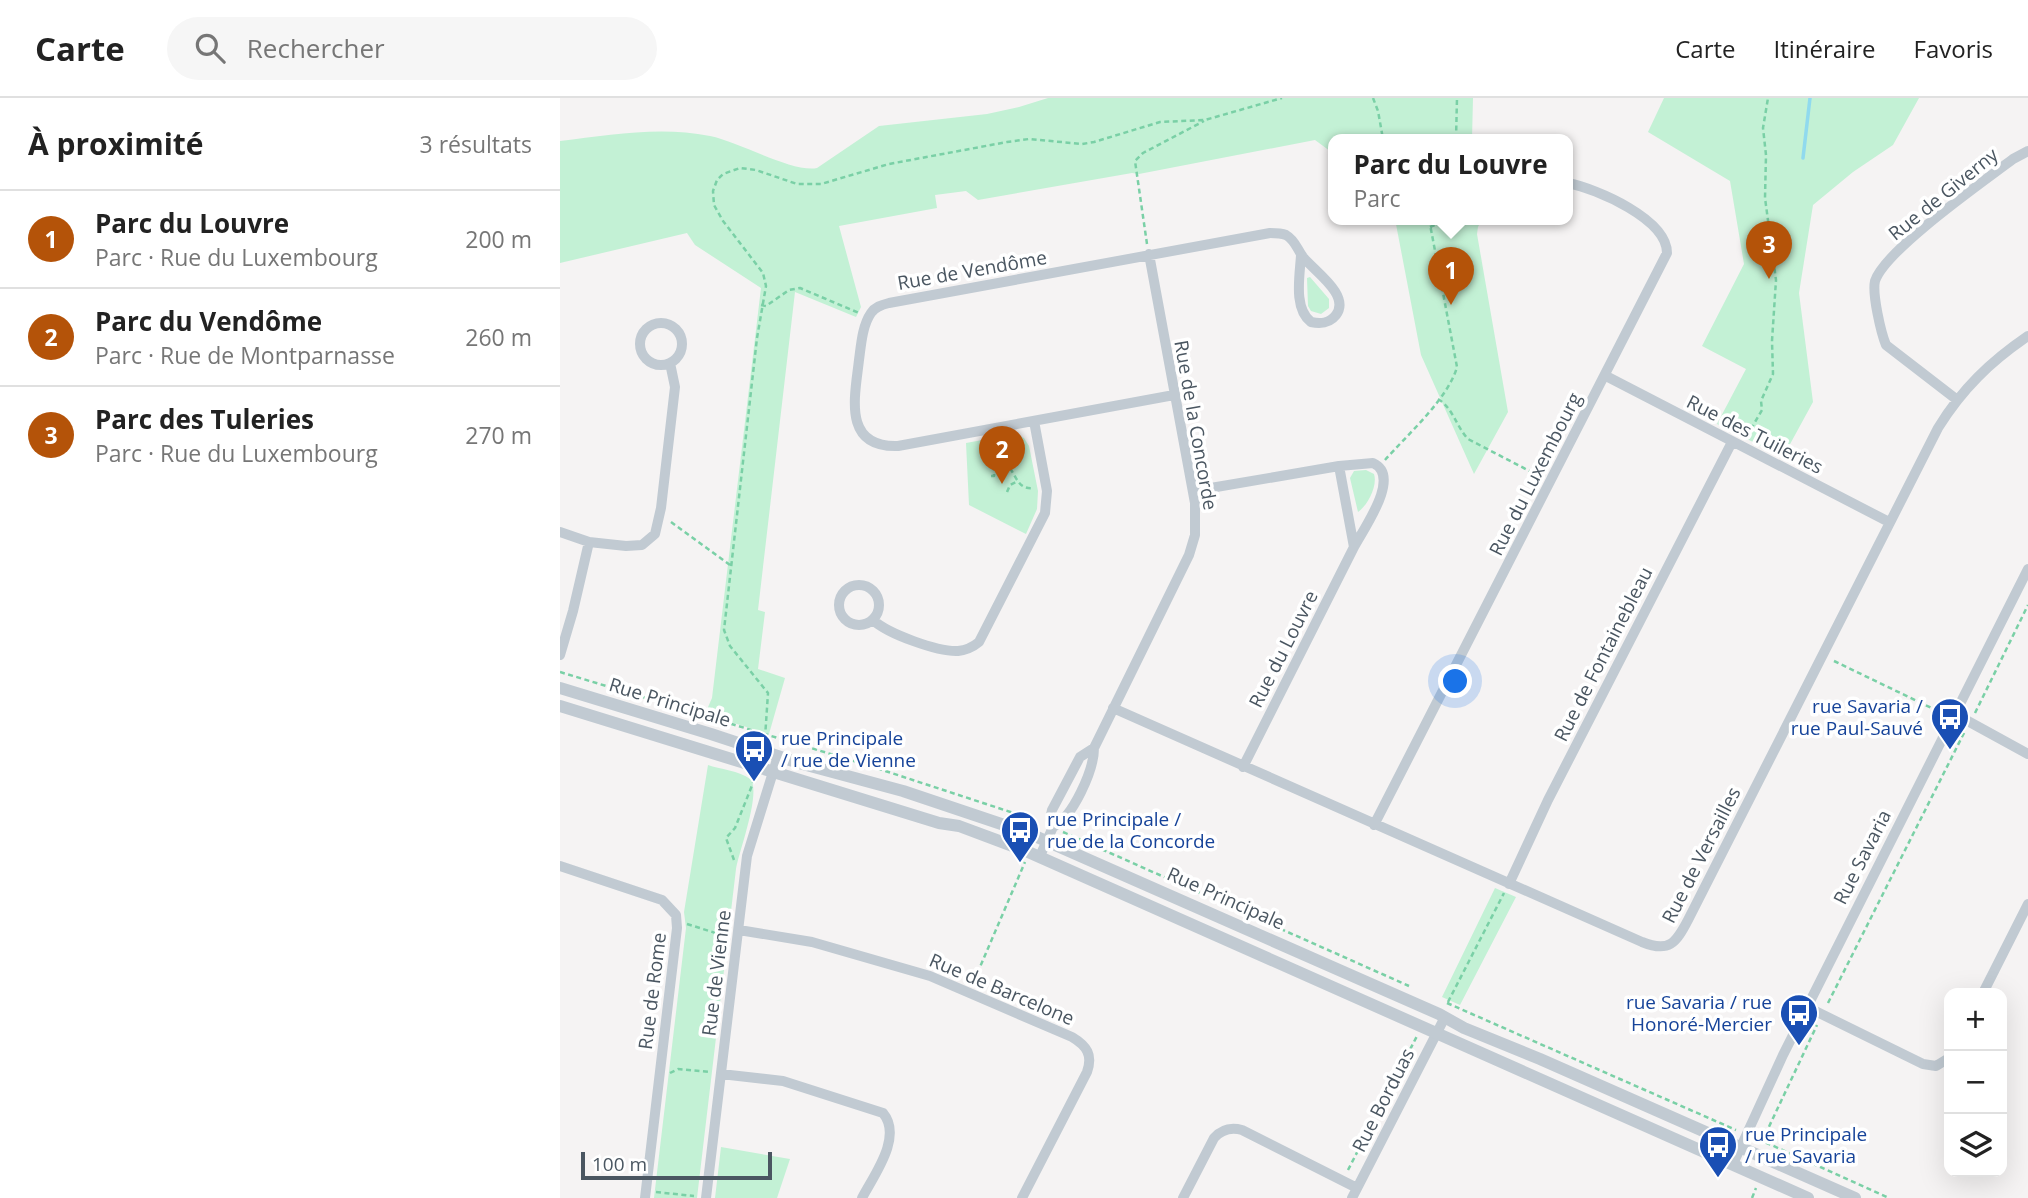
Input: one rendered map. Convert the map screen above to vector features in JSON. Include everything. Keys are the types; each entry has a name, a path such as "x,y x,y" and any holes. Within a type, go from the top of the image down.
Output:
{"street":[{"name":"Rue de Giverny","path":"1956,400 1886,345 1874,290 1876,279 1900,250 1928,225 2013,159 2028,151"},
{"name":"Rue du Luxembourg","path":"1374,825 1667,253 1666,243 1656,228 1617,200 1573,184"},
{"name":"Rue de Vendôme","path":"1174,395 898,446 887,446 871,440 861,430 853,408 865,324 877,307 1148,250 1270,233 1288,236 1339,298 1338,313 1326,322 1311,322 1302,312 1301,255"},
{"name":"Rue de la Concorde","path":"1040,856 1053,827 1066,818 1093,765 1094,748 1189,555 1195,535 1193,491 1148,250"},
{"name":"Rue de Versailles","path":"1113,708 1507,888 1648,945 1661,947 1676,941 1938,428 1956,400 1989,365 2028,336"},
{"path":"560,532 589,542 637,546 652,538 657,529 675,387 670,363"},
{"name":"Rue des Tuileries","path":"1606,376 1736,439 1889,522"},
{"path":"873,620 891,633 948,650 965,650 979,642 1045,513 1047,491 1034,421"},
{"name":"Rue de Fontainebleau","path":"1507,888 1548,800 1736,439"},
{"name":"Rue du Louvre","path":"1193,491 1339,466 1373,463 1382,469 1385,480 1382,492 1243,766"},
{"path":"1339,466 1354,547"},
{"path":"560,655 589,542"},
{"name":"Rue Savaria","path":"1733,1164 1807,1007 2028,569"},
{"name":"Rue Principale","path":"560,688 854,780 903,791 1047,840 1445,1017 1464,1028 1855,1198"},
{"name":"Rue Principale","path":"560,706 972,831 1040,856 1808,1198"},
{"path":"1955,714 2028,754"},
{"name":"Rue de la Concorde","path":"1053,827 1050,820 1052,810 1080,757 1094,748"},
{"name":"Rue de Vienne","path":"700,1197 747,856 778,756"},
{"name":"Rue de Rome","path":"560,866 662,900 676,915 677,932 646,1194"},
{"path":"1986,988 2028,904"},
{"name":"Rue de Barcelone","path":"738,930 812,942 930,976 995,1002 1079,1041 1089,1054 1089,1065 1022,1198"},
{"path":"1807,1007 1927,1066 1944,1061"},
{"name":"Rue Borduas","path":"1354,1193 1445,1017"},
{"path":"716,1073 783,1081 883,1113 891,1126 890,1141 862,1198"},
{"path":"1183,1198 1214,1138 1231,1129 1242,1130 1354,1193"}],"path":[{"path":"1148,250 1135,161 1143,153 1205,120 1282,98"},
{"path":"1373,98 1382,134"},
{"path":"1456,134 1457,98"},
{"path":"1736,439 1751,429 1757,419 1773,374 1772,341 1777,287 1764,188 1766,155 1763,128 1768,98"},
{"path":"765,735 768,696 726,639 725,612 761,305 766,286 763,273 723,221 712,198 717,180 729,170 747,168 797,184 821,184 889,164 1007,142 1029,139 1082,144 1160,122 1205,120"},
{"path":"1385,460 1438,399 1455,375 1457,359 1430,227 1435,225"},
{"path":"761,305 766,306 794,288 800,288 858,312"},
{"path":"1758,394 1763,397"},
{"path":"1438,399 1446,404 1468,439 1542,478"},
{"path":"1757,419 1763,422"},
{"path":"985,440 989,458 1009,467 1018,481 1027,488 1037,487"},
{"path":"991,476 994,476 994,462"},
{"path":"1007,492 1010,485 1018,481"},
{"path":"669,520 730,565"},
{"path":"1975,711 2028,605"},
{"path":"1830,659 1941,713"},
{"name":"Rue Principale","path":"560,673 867,765 1028,817"},
{"name":"Rue Savaria","path":"1828,1003 1961,739"},
{"name":"Rue Principale","path":"1075,838 1410,986"},
{"path":"973,984 1025,864"},
{"path":"1507,888 1448,1003 1730,1127"},
{"path":"687,923 725,936"},
{"path":"1815,1028 1766,1133 1766,1143 1889,1198"},
{"name":"Rue Borduas","path":"1348,1169 1413,1045"},
{"path":"660,1073 678,1069 716,1073"},
{"path":"1752,1198 1756,1187"},
{"path":"646,1194 700,1197"}],"green space":[{"path":"1048,98 1473,98 1472,134 1328,134 1328,150 1315,140 1139,174 1132,173 978,200 966,191 935,195 937,208 839,226 861,307 856,317 795,292 758,610 765,612 758,669 785,678 769,734 705,714 712,698 761,288 695,245 687,233 560,263 560,141 635,132 691,133 722,139 794,166 817,168 879,126 987,114"},
{"path":"1664,98 1919,98 1893,145 1853,172 1813,205 1799,293 1813,402 1783,457 1717,424 1746,369 1702,346 1744,264 1730,181 1648,132"},
{"path":"1396,225 1479,225 1477,234 1508,412 1474,474 1421,355"},
{"path":"1310,277 1329,299 1329,308 1321,314 1311,311 1308,306 1307,278"},
{"path":"1015,434 1024,438 1029,446 1038,491 1037,509 1026,534 969,505 966,443"},
{"path":"1366,470 1374,474 1373,490 1358,512 1350,478 1354,471"},
{"path":"708,765 750,779 753,786 752,808 736,869 697,1198 654,1198 686,928 684,912"},
{"path":"1495,888 1516,897 1460,1005 1442,997"},
{"path":"721,1147 790,1159 777,1198 715,1198"}],"waterway":[{"path":"1803,158 1810,98"}],"place":[{"name":"Parc des Tuleries","path":"1769,279"},
{"name":"Parc du Louvre","path":"1451,305"},
{"name":"Parc du Vendôme","path":"1002,484"},
{"name":"rue Savaria / rue Paul-Sauvé","path":"1950,751"},
{"name":"rue Principale / rue de Vienne","path":"754,783"},
{"name":"rue Principale / rue de la Concorde","path":"1020,864"},
{"name":"rue Savaria / rue Honoré-Mercier","path":"1799,1047"},
{"name":"rue Principale / rue Savaria","path":"1718,1179"}]}
